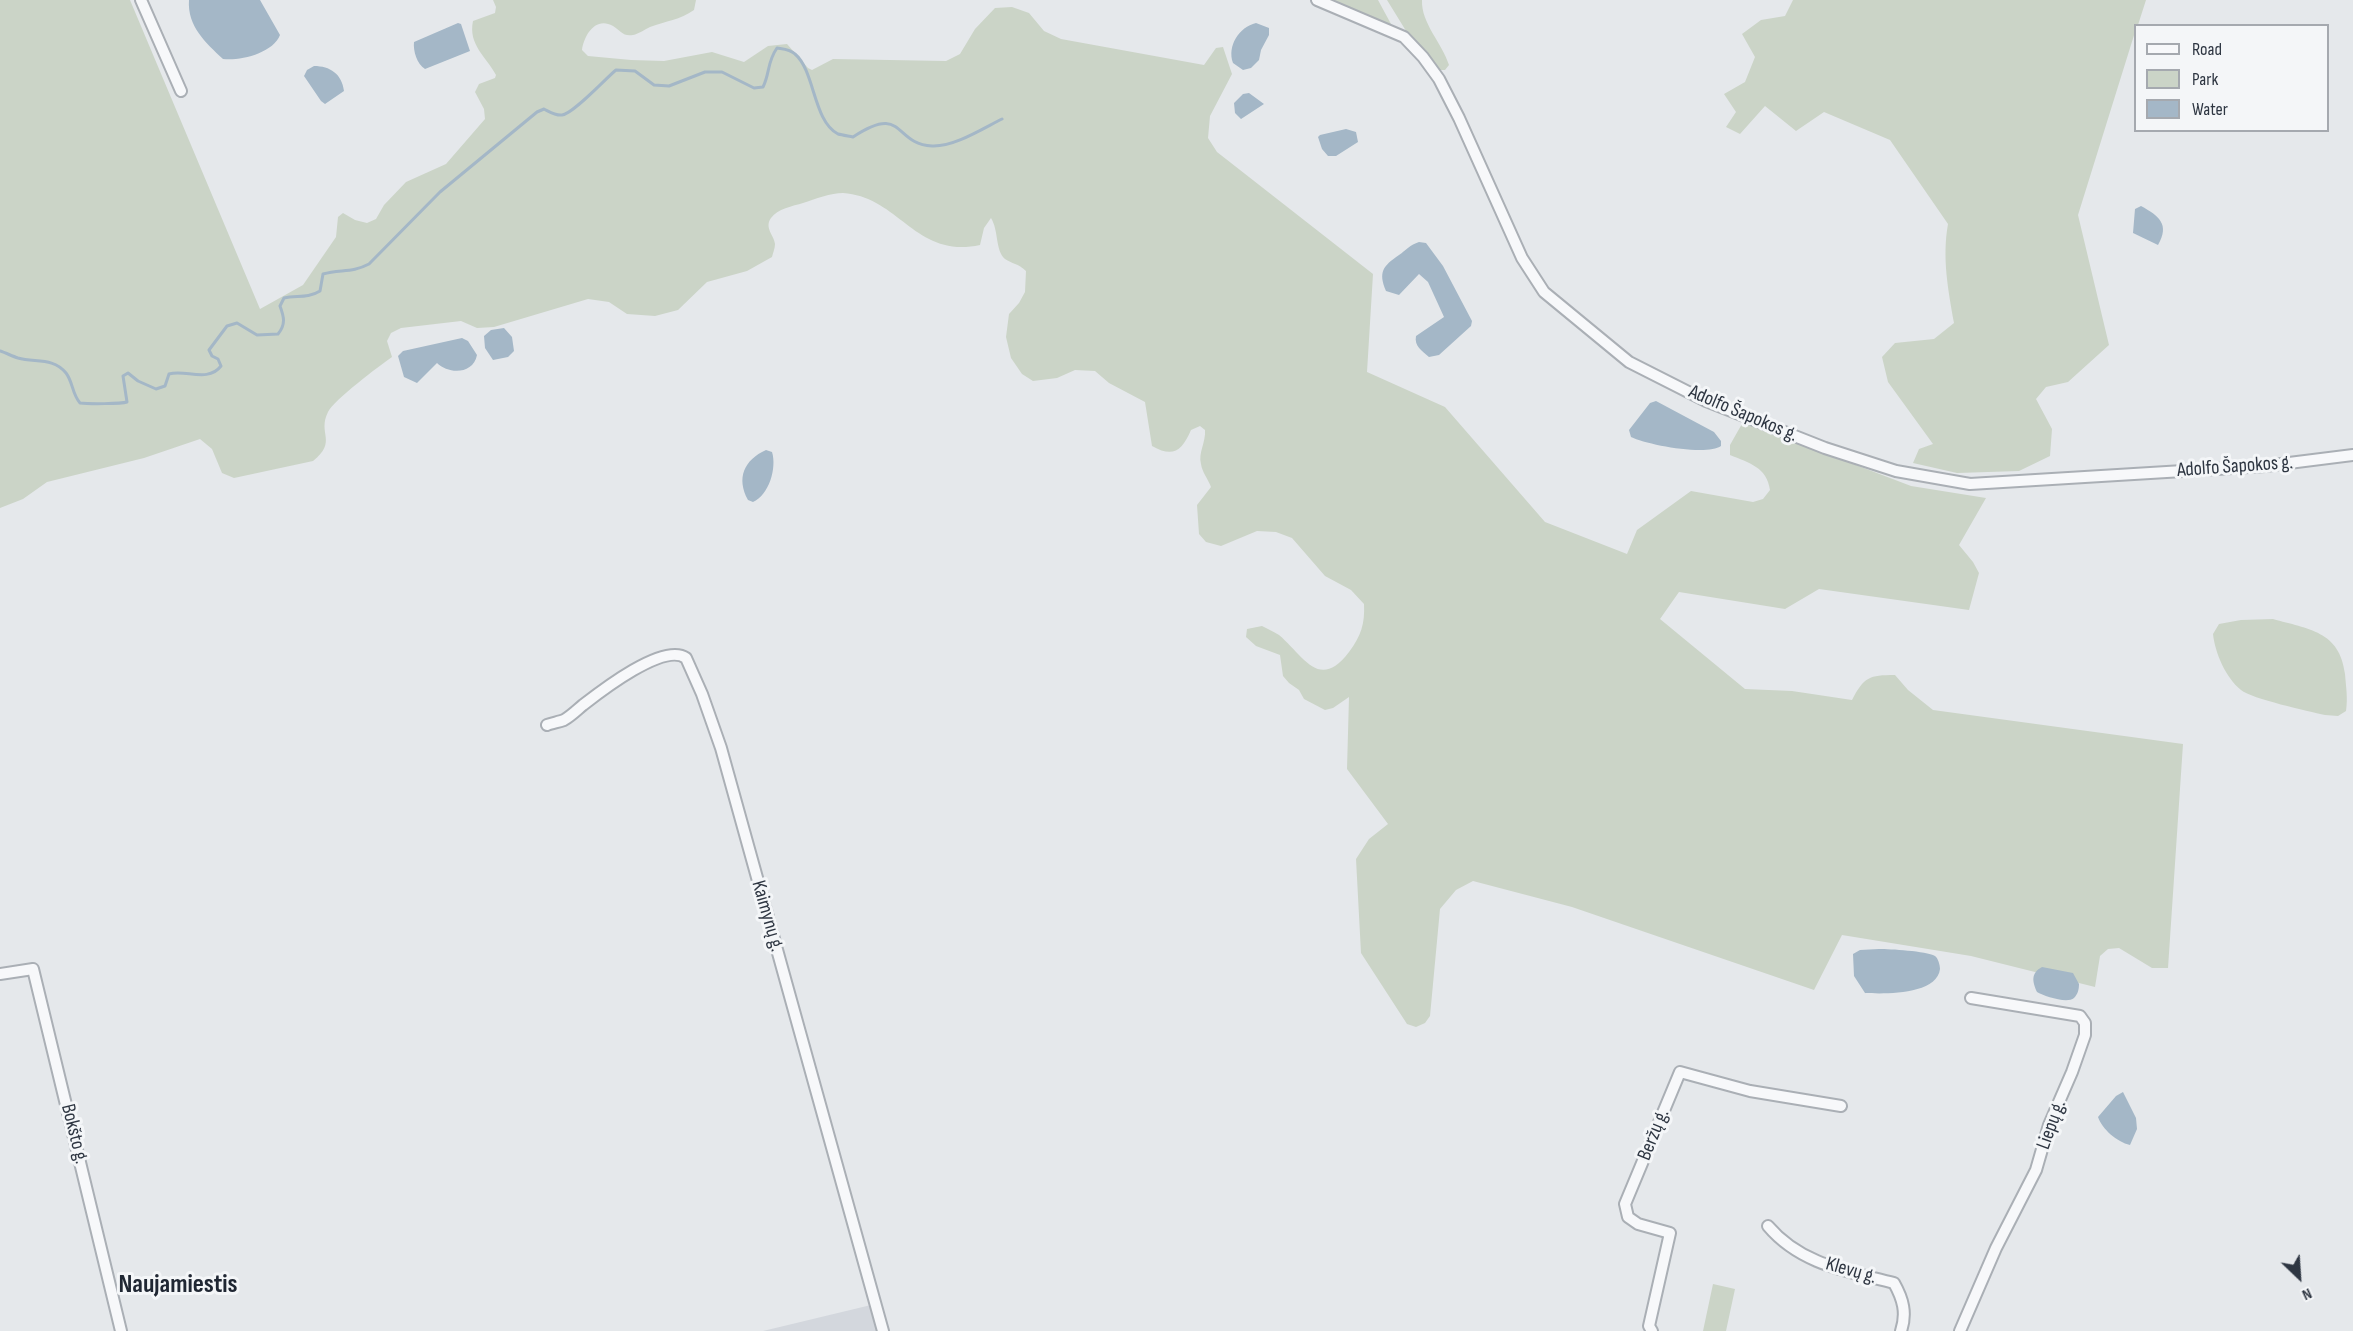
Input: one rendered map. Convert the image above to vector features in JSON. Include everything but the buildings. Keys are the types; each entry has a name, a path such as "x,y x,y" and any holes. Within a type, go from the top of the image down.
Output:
{"street":[{"path":"141,0 181,92"},
{"name":"Adolfo Šapokos g.","path":"1317,0 1404,37 1424,57 1439,79 1459,118 1522,258 1544,292 1629,362 1706,401 1825,448 1896,471 1970,484 2265,466 2353,455"},
{"name":"Kaimynų g.","path":"547,725 566,719 616,680 648,662 669,655 681,654 686,658 702,694 720,748 883,1331"},
{"name":"Bokšto g.","path":"0,974 33,969 121,1331"},
{"name":"Liepų g.","path":"1959,1331 1996,1248 2036,1170 2049,1125 2085,1035 2085,1023 2080,1016 1971,998"},
{"name":"Beržų g.","path":"1652,1331 1649,1326 1670,1233 1638,1224 1628,1217 1625,1204 1680,1072 1750,1091 1841,1106"},
{"name":"Klevų g.","path":"1768,1226 1779,1239 1804,1256 1845,1272 1894,1283 1903,1299 1904,1321 1901,1331"}],"shaded area":[{"path":"871,1305 878,1331 763,1331"}],"green space":[{"path":"0,0 130,0 260,309 303,285 336,237 338,217 343,213 355,220 367,223 376,219 384,205 406,182 446,164 485,119 484,109 475,92 479,84 495,78 496,75 475,44 472,29 473,21 495,13 496,7 493,0 696,0 694,10 689,13 635,34 624,34 613,26 601,24 592,29 585,39 582,50 588,56 631,60 664,61 712,52 744,62 768,46 787,44 812,70 833,59 946,61 960,54 975,29 995,8 1012,7 1029,13 1044,31 1061,39 1204,65 1216,48 1223,47 1232,74 1210,116 1208,138 1217,152 1373,274 1367,372 1445,407 1545,522 1627,554 1637,530 1691,491 1753,502 1763,499 1770,490 1765,476 1756,467 1730,455 1730,445 1743,422 1911,486 1986,498 1959,545 1979,573 1969,610 1819,589 1785,609 1679,592 1660,619 1745,689 1792,691 1852,700 1860,686 1868,679 1895,675 1908,690 1933,710 2183,744 2168,968 2152,968 2119,948 2108,949 2100,956 2095,987 1971,956 1842,935 1814,990 1572,907 1473,881 1456,890 1440,909 1430,1016 1425,1023 1416,1027 1407,1024 1361,953 1356,859 1369,839 1388,824 1347,769 1349,697 1333,708 1325,710 1304,699 1299,690 1283,676 1280,655 1256,646 1246,637 1247,629 1262,626 1279,635 1312,666 1329,669 1338,664 1357,641 1363,624 1364,604 1351,590 1325,576 1292,538 1276,532 1257,531 1221,546 1206,542 1199,534 1197,505 1211,487 1201,464 1200,456 1205,430 1200,426 1191,430 1184,443 1176,450 1166,452 1159,450 1152,446 1145,402 1109,383 1095,371 1075,370 1057,378 1033,381 1022,374 1011,358 1006,337 1009,314 1025,292 1026,271 1002,255 991,218 984,228 980,245 958,247 939,243 923,236 879,205 863,197 843,193 823,196 786,208 771,218 769,228 775,244 772,257 747,271 707,282 678,310 655,316 627,314 609,302 588,299 494,327 477,328 461,321 401,328 391,333 387,341 392,357 357,383 328,412 325,420 326,443 313,461 234,478 222,473 212,449 200,439 144,458 47,482 23,499 0,508"},
{"path":"1328,0 1378,0 1391,24 1387,26"},
{"path":"1387,0 1422,0 1428,25 1449,65 1445,70 1439,70 1411,39"},
{"path":"1793,0 2146,0 2138,24 2134,24 2134,35 2078,215 2109,345 2068,382 2046,387 2036,399 2052,429 2050,456 2019,471 1957,473 1913,463 1919,449 1933,444 1888,382 1882,357 1895,343 1934,339 1954,323 1946,261 1948,224 1890,140 1824,112 1796,131 1765,106 1740,134 1726,127 1736,112 1724,94 1745,82 1755,57 1742,34 1761,20 1785,16"},
{"path":"2273,619 2310,629 2329,640 2337,649 2345,674 2346,711 2338,716 2325,715 2268,701 2241,690 2231,679 2222,665 2214,641 2213,634 2219,624 2241,620"},
{"path":"1713,1284 1735,1289 1726,1331 1703,1331"}],"water":[{"path":"189,0 260,0 280,35 271,47 264,51 239,59 223,59 194,26"},
{"path":"458,23 461,24 470,51 425,69 416,57 414,42"},
{"path":"1256,23 1269,28 1269,35 1261,50 1259,60 1251,68 1243,70 1233,63 1233,44 1244,29"},
{"path":"314,66 330,69 343,85 344,91 325,104 304,76 307,70"},
{"path":"1249,93 1264,104 1241,119 1235,113 1234,103 1243,94"},
{"path":"1346,129 1356,132 1358,142 1336,156 1328,156 1322,149 1318,137"},
{"path":"2141,206 2161,221 2163,231 2158,245 2133,233 2135,209"},
{"path":"1419,242 1426,243 1443,266 1472,321 1471,326 1439,355 1429,357 1417,345 1416,336 1444,317 1428,282 1419,274 1399,295 1386,291 1382,279 1382,274 1389,263"},
{"path":"504,328 512,337 514,351 508,357 493,360 485,348 484,336 491,330"},
{"path":"462,338 468,341 477,355 471,366 460,371 453,371 437,363 417,383 404,377 398,356 403,351"},
{"path":"1656,401 1714,432 1721,441 1721,446 1714,449 1691,450 1663,446 1631,437 1629,430 1650,403"},
{"path":"766,450 772,452 772,473 767,487 753,502 748,500 744,492 744,470 752,459"},
{"path":"1879,949 1935,956 1940,967 1937,978 1930,984 1908,991 1865,993 1854,976 1853,954 1860,950"},
{"path":"2042,967 2073,973 2079,984 2074,998 2061,1000 2037,992 2034,978 2036,972"},
{"path":"2123,1092 2136,1118 2137,1129 2130,1145 2111,1134 2098,1117 2116,1096"}],"waterway":[{"path":"0,351 18,358 50,363 61,368 66,373 80,403 127,402 123,376 128,373 138,381 156,389 165,386 169,374 210,374 221,366 209,350 227,326 237,323 257,335 278,334 283,324 280,306 284,298 306,296 320,291 323,274 357,269 369,264 440,192 537,112 544,109 558,115 567,113 616,70 635,71 654,85 669,86 705,72 722,72 754,88 763,87 777,48 791,51 802,62 824,118 830,128 838,134 853,137 870,128 891,124 920,144 941,146 968,137 1002,119"}],"district":[{"name":"Naujamiestis","path":"178,1285"}]}
